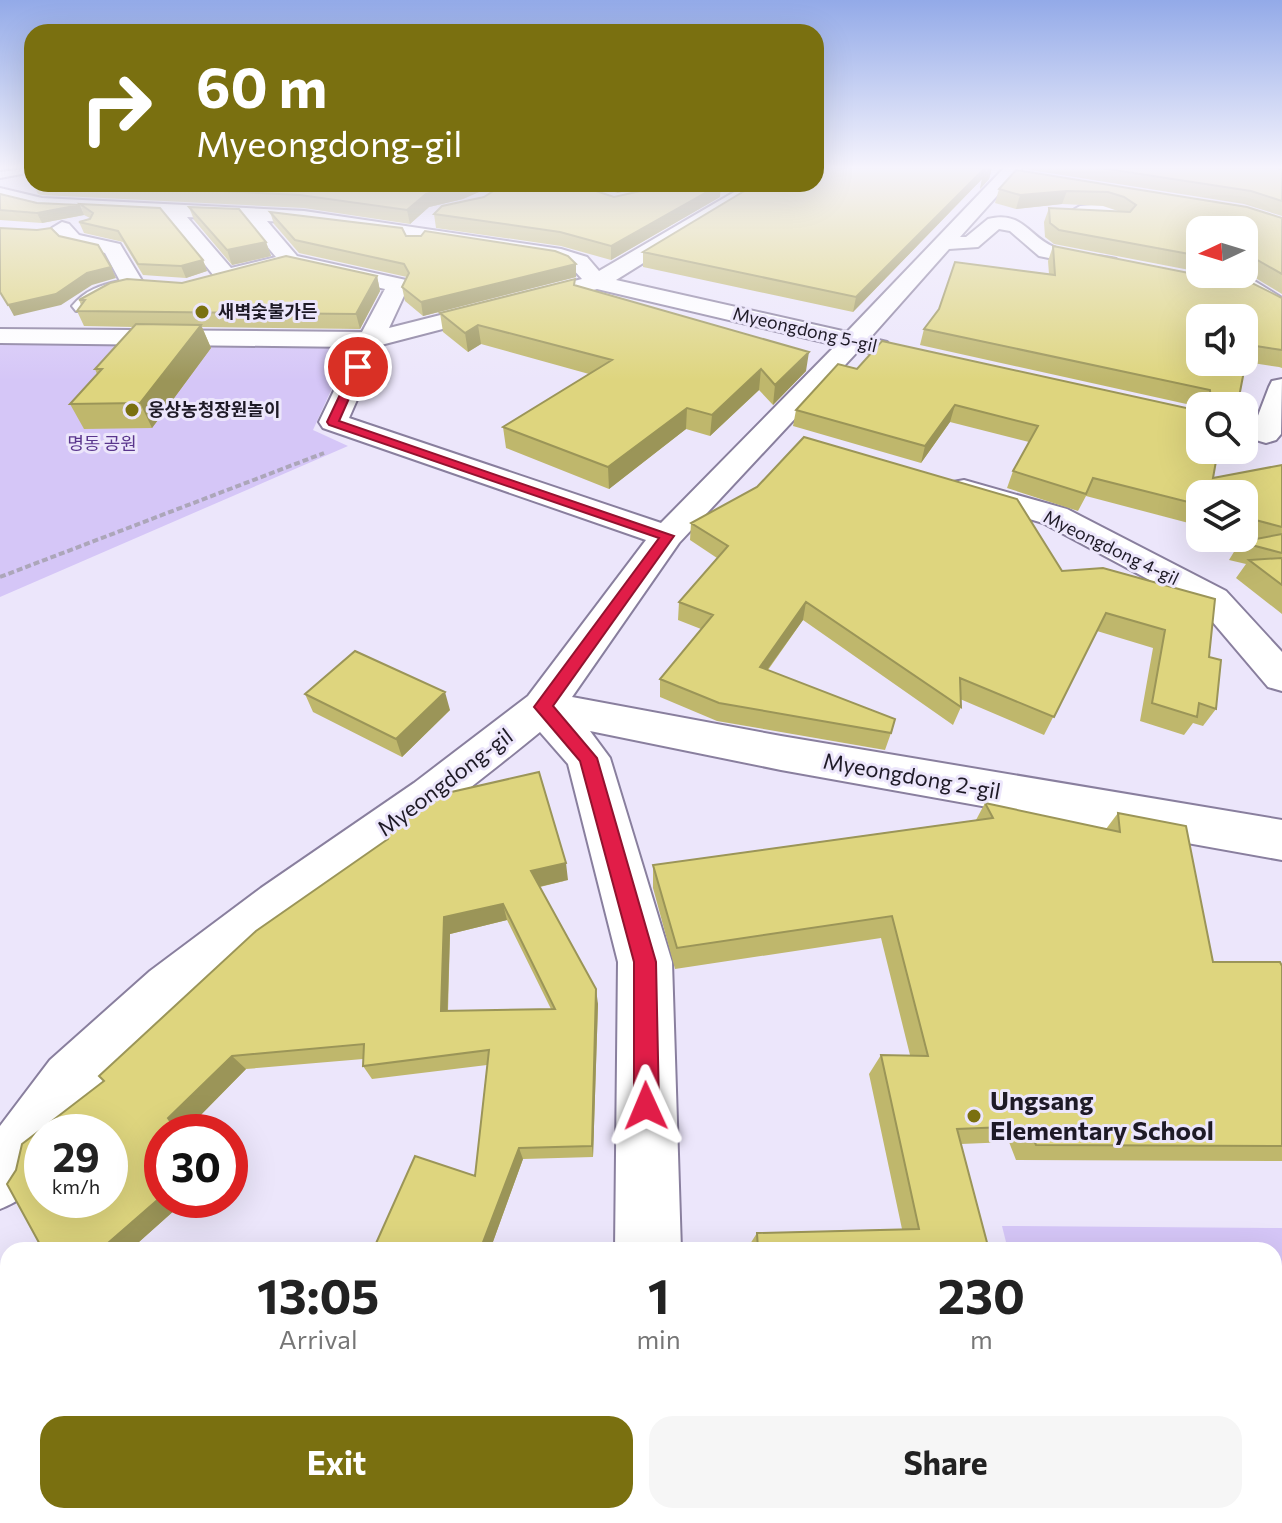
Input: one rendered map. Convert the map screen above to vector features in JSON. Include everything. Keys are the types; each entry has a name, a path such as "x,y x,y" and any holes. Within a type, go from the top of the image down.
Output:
{"street":[{"path":"70,239 113,248 133,284"},
{"path":"195,239 226,276"},
{"path":"271,239 290,261"},
{"path":"460,239 561,255 579,262 597,282"},
{"path":"552,294 597,282 669,239"},
{"name":"Myeongdong-gil","path":"0,1178 71,1081 169,989 279,904 430,796 543,707 667,536 784,436 853,341 948,239"},
{"path":"944,243 971,243 976,239"},
{"path":"1031,239 1046,252 1124,267"},
{"path":"200,284 290,261 400,278 333,422 667,536"},
{"name":"Myeongdong 5-gil","path":"597,282 898,351"},
{"path":"19,333 69,318 102,292 133,284 160,286"},
{"path":"1243,288 1282,308"},
{"path":"0,312 19,333 371,340 521,301"},
{"path":"1264,436 1282,387"},
{"name":"Myeongdong 4-gil","path":"935,481 1055,516 1213,599 1282,677"},
{"path":"543,707 588,758 645,962 648,1242"},
{"name":"Myeongdong 2-gil","path":"543,707 796,756 1282,840"}],"path":[{"path":"0,577 370,435"}],"green space":[{"name":"명동 공원","path":"0,343 335,344 348,353 313,430 348,446 0,597"},
{"path":"1002,1226 1282,1228 1282,1242 1006,1242"}],"building":[{"path":"0,239 72,239 98,245 111,267 87,273 56,294 8,305 0,292"},
{"path":"123,239 186,239 203,260 181,266 138,264"},
{"path":"217,239 264,239 266,242 227,250"},
{"path":"477,239 555,251 568,256 576,264 421,302 402,287 409,273 404,264 295,240"},
{"path":"586,239 623,239 611,246"},
{"path":"664,239 914,239 856,297 643,252"},
{"path":"1108,239 1186,239 1186,253"},
{"path":"1258,239 1282,239 1282,274 1258,260"},
{"path":"1053,246 1186,272 1186,288 1258,286 1282,298 1282,350 1258,346 1258,304 1186,304 1186,376 1243,376 1240,392 1210,392 924,329 939,309 955,262 1055,275"},
{"path":"286,256 377,276 356,314 77,311 85,300 79,300 110,283 127,279 182,283"},
{"path":"575,279 574,285 809,352 775,385 761,369 712,415 687,408 608,467 503,427 612,360 478,325 465,333 440,313"},
{"path":"136,324 201,325 140,403 70,404 102,369 95,369"},
{"path":"882,341 1186,408 1186,464 1216,464 1213,478 1282,465 1282,527 1258,521 1258,480 1186,480 1186,501 1093,478 1086,494 1013,471 1038,426 955,405 925,446 796,410 838,364 857,369"},
{"path":"804,437 1017,499 1062,571 1103,568 1215,599 1209,657 1221,660 1216,709 1199,703 1197,717 1152,703 1165,630 1106,613 1054,717 960,678 961,707 806,602 760,667 895,719 891,733 719,703 660,679 713,615 679,602 728,546 691,523 757,487"},
{"path":"1282,534 1282,553 1258,547 1258,539"},
{"path":"1282,558 1282,585 1249,560"},
{"path":"355,651 445,692 396,739 305,694"},
{"path":"539,772 566,863 531,871 596,989 592,1146 519,1148 483,1242 377,1242 415,1156 475,1176 489,1050 363,1066 364,1044 232,1056 172,1114 144,1114 144,1212 109,1242 39,1242 26,1218 128,1218 128,1114 61,1114 104,1081 99,1076 256,931 388,839 390,830 447,793","holes":["503,904 555,1009 441,1011 444,917"]},
{"path":"985,803 1120,832 1118,813 1186,826 1213,962 1280,962 1282,966 1282,1146 1036,1145 1028,1126 957,1129 987,1242 758,1242 757,1233 919,1229 881,1055 928,1056 892,916 677,948 653,865 993,818"},
{"path":"24,1142 24,1215 7,1184 16,1170"}],"place":[{"name":"새벽숯불가든","path":"202,312"},
{"name":"웅상농청장원놀이","path":"132,410"},
{"name":"Ungsang Elementary School","path":"974,1116"}],"route":[{"path":"358,367 333,422 667,536 543,707 588,758 645,962 646,1106"}]}
